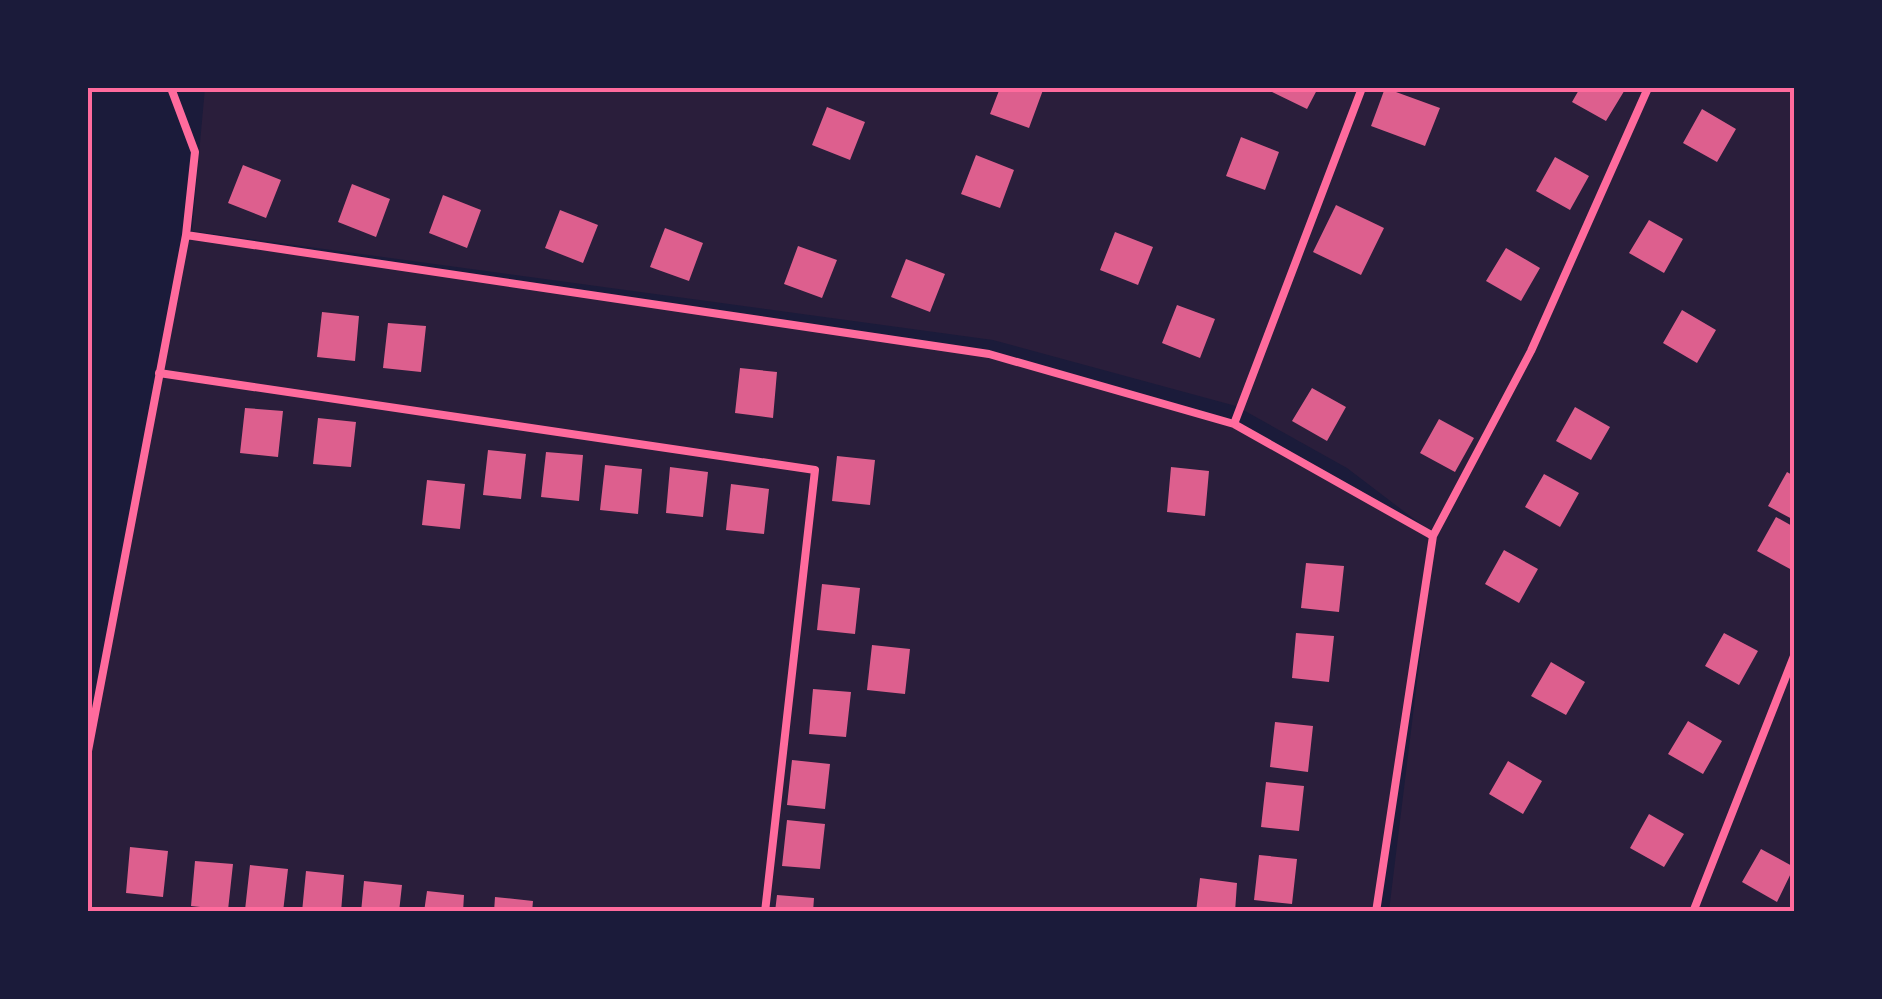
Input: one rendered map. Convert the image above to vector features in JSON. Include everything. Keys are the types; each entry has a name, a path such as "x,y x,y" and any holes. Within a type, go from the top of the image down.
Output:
{"lane":[{"path":"88,751 186,235 195,152 171,88"},
{"path":"1234,424 1362,88"},
{"path":"1376,912 1433,536 1532,350 1648,88"},
{"path":"186,235 989,354 1234,424 1433,536"},
{"path":"160,373 815,470 765,912"},
{"path":"1693,912 1794,656"}],"shaded area":[{"path":"205,88 1794,88 1794,911 1389,911 1435,535 1347,468 1236,406 993,340 192,231"},
{"path":"186,235 989,354 1234,424 1433,536 1376,911 88,912 88,756"}],"building":[{"path":"1000,88 1043,90 1029,128 990,114"},
{"path":"1264,88 1318,88 1307,109"},
{"path":"1385,88 1440,108 1425,146 1371,126"},
{"path":"1580,88 1626,88 1606,121 1572,102"},
{"path":"827,107 865,122 850,160 812,145"},
{"path":"1702,109 1736,129 1717,162 1683,143"},
{"path":"1241,137 1279,152 1265,190 1226,176"},
{"path":"976,155 1014,170 1000,208 961,194"},
{"path":"1555,157 1589,176 1570,210 1536,191"},
{"path":"243,165 281,180 266,218 228,203"},
{"path":"352,184 390,199 376,237 338,222"},
{"path":"443,195 481,210 467,248 429,233"},
{"path":"1336,205 1384,228 1361,275 1313,252"},
{"path":"560,210 598,225 583,263 545,248"},
{"path":"1649,220 1683,239 1664,273 1629,253"},
{"path":"665,228 703,243 689,281 650,267"},
{"path":"1115,232 1153,247 1138,285 1100,270"},
{"path":"798,246 837,260 822,298 784,284"},
{"path":"1506,248 1540,268 1521,301 1486,281"},
{"path":"906,259 945,274 930,312 891,297"},
{"path":"1177,305 1215,319 1200,358 1162,343"},
{"path":"1682,310 1716,330 1697,363 1663,343"},
{"path":"322,312 359,316 355,361 317,357"},
{"path":"388,323 426,326 421,372 383,368"},
{"path":"740,368 777,372 773,418 735,413"},
{"path":"1312,388 1346,407 1327,441 1292,421"},
{"path":"1575,407 1610,427 1591,460 1556,441"},
{"path":"245,408 283,411 278,457 240,453"},
{"path":"318,418 356,422 351,467 313,464"},
{"path":"1439,419 1474,438 1455,472 1420,453"},
{"path":"488,450 526,454 521,499 483,495"},
{"path":"546,452 583,455 579,501 541,497"},
{"path":"837,456 875,460 870,505 832,501"},
{"path":"605,465 642,469 638,514 600,510"},
{"path":"670,467 708,472 703,517 666,513"},
{"path":"1171,467 1209,471 1205,516 1167,512"},
{"path":"1787,472 1794,476 1794,520 1768,506"},
{"path":"1544,474 1579,493 1560,527 1525,507"},
{"path":"427,480 465,484 460,529 422,525"},
{"path":"731,484 769,489 764,534 726,530"},
{"path":"1776,517 1794,527 1792,570 1757,551"},
{"path":"1504,550 1538,569 1519,603 1485,584"},
{"path":"1306,563 1344,566 1339,612 1301,608"},
{"path":"822,584 860,588 855,634 817,630"},
{"path":"1296,633 1334,636 1329,682 1292,678"},
{"path":"1724,633 1758,651 1739,685 1705,666"},
{"path":"872,645 910,649 905,694 867,690"},
{"path":"1551,662 1585,682 1566,715 1531,696"},
{"path":"813,689 851,692 846,737 809,734"},
{"path":"1688,721 1722,741 1703,774 1668,754"},
{"path":"1275,722 1313,726 1308,772 1270,767"},
{"path":"792,760 830,764 825,809 787,805"},
{"path":"1508,761 1542,781 1523,814 1489,794"},
{"path":"1266,782 1304,786 1299,831 1261,827"},
{"path":"1649,814 1684,834 1664,867 1630,848"},
{"path":"787,820 825,824 820,869 782,866"},
{"path":"130,847 168,851 163,897 126,893"},
{"path":"1761,849 1794,867 1777,902 1742,882"},
{"path":"1259,855 1297,859 1292,904 1254,900"},
{"path":"195,861 233,864 228,910 191,906"},
{"path":"250,865 288,869 283,912 245,910"},
{"path":"306,871 344,875 341,912 302,912"},
{"path":"1200,878 1237,883 1235,912 1196,912"},
{"path":"364,881 402,885 399,912 361,912"},
{"path":"427,891 464,895 463,912 424,912"},
{"path":"777,895 814,898 813,912 775,912"},
{"path":"495,897 533,901 532,912 494,912"}]}
